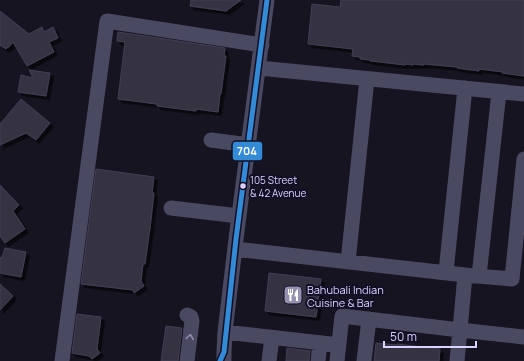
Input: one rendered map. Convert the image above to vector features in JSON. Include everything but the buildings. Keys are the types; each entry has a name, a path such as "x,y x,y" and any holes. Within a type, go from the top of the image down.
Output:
{"street":[{"path":"223,358 239,216 267,0"},
{"path":"62,361 106,20 262,45"},
{"path":"259,68 524,94"},
{"path":"348,262 367,79"},
{"path":"446,272 465,88"},
{"path":"457,361 460,330 472,275 499,92"},
{"path":"211,140 248,145"},
{"path":"235,249 512,279 524,159"},
{"path":"171,208 239,216"},
{"path":"187,314 191,317 192,321 187,361"},
{"path":"337,361 342,316 524,336"},
{"path":"364,361 369,319"},
{"path":"225,332 339,345"},
{"path":"269,361 272,338"},
{"path":"318,361 320,343"}],"transit line":[{"name":"704","path":"220,361 224,352 236,239 267,0"}],"place":[{"name":"105 Street & 42 Avenue","path":"243,186"},
{"name":"Bahubali Indian Cuisine & Bar","path":"293,295"}]}
